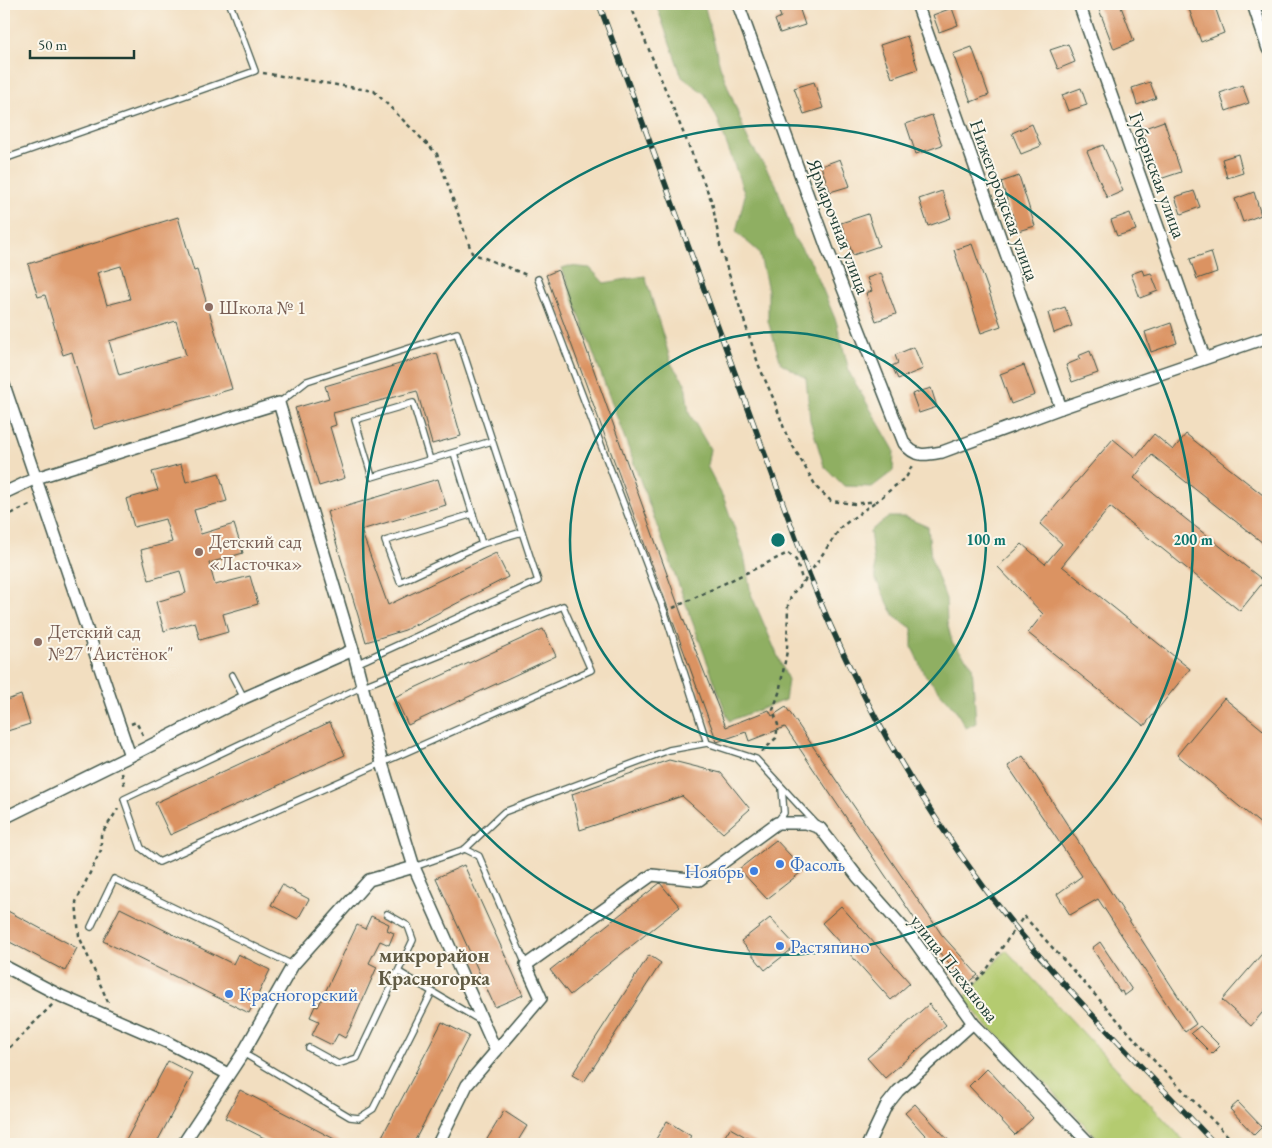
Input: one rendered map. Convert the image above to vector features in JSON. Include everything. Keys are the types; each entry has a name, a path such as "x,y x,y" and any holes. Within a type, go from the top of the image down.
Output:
{"street":[{"name":"Ярмарочная улица","path":"738,4 827,248 904,443 910,451 917,455"},
{"name":"Нижегородская улица","path":"917,4 1061,408"},
{"name":"Губернская улица","path":"1078,4 1204,357"},
{"path":"1253,4 1268,49"},
{"path":"917,455 942,452 1204,357 1268,336"},
{"path":"4,385 130,756"},
{"path":"4,493 36,478 279,403 352,650 382,763 414,867 496,1051"},
{"path":"4,818 244,698 352,650"},
{"path":"438,1144 467,1085 541,998 526,965 652,875 699,880 777,823 799,822 820,828"},
{"name":"улица Плеханова","path":"820,828 857,876 913,939 972,1023 1090,1144"},
{"path":"183,1144 243,1053 293,965 369,880 414,867"},
{"path":"4,966 61,996 168,1042 228,1074"},
{"path":"868,1144 886,1106 892,1099 972,1023"}],"lane":[{"path":"4,159 255,71 230,4"},
{"path":"538,279 665,613 707,743"},
{"path":"279,403 307,381 457,333 538,581 356,664"},
{"path":"430,460 412,403 355,420 372,478 492,442"},
{"path":"454,453 482,544"},
{"path":"473,514 385,541 400,582 482,544 522,532"},
{"path":"563,606 591,670 159,862 142,848 124,799 361,688 563,606"},
{"path":"232,675 244,698"},
{"path":"414,867 465,849 504,812 669,750 707,743 756,759 820,828"},
{"path":"777,823 784,813 785,798 782,787"},
{"path":"465,849 479,856 526,965"},
{"path":"91,927 114,879 293,965"},
{"path":"308,1048 338,1064 357,1058 413,940 408,926 387,914"},
{"path":"399,972 483,1022"},
{"path":"243,1053 350,1117 360,1118 372,1109 432,992"}],"path":[{"path":"630,4 712,202 721,250 759,366 786,434 817,488 832,501 854,504 877,501"},
{"path":"255,71 374,91 437,154 472,253 538,279"},
{"path":"756,759 776,738 778,725 773,710 779,693 787,651 788,605 792,594 803,583 841,527 907,476 917,455"},
{"path":"4,517 42,499"},
{"path":"665,613 788,552 796,560 803,583"},
{"path":"955,1000 984,972 1024,916 1159,1066 1236,1144"},
{"path":"4,1053 61,996"}],"green space":[{"path":"656,4 704,4 720,66 748,140 776,184 794,238 812,264 836,321 850,374 894,450 893,471 872,487 844,486 824,466 810,420 806,378 781,363 768,321 768,290 759,252 736,232 745,195 718,120 705,94 682,77"},
{"path":"569,266 590,268 604,283 645,276 672,365 685,383 689,413 710,449 707,466 724,499 744,555 751,594 788,680 785,700 729,721 562,268"},
{"path":"889,517 905,517 928,527 931,558 946,599 947,622 952,642 972,665 976,723 966,728 955,709 924,674 912,647 912,628 895,617 876,580 870,531"},
{"path":"1006,950 1187,1144 1103,1144 1013,1049 984,1023 964,998"}],"building":[{"path":"787,4 798,4 805,25 780,33 775,20 781,17 777,7"},
{"path":"1097,4 1120,4 1134,41 1114,49"},
{"path":"1204,4 1214,4 1224,33 1201,42 1189,9"},
{"path":"952,8 958,25 939,32 933,15"},
{"path":"907,36 918,69 892,78 880,45"},
{"path":"1068,44 1075,62 1058,69 1050,50"},
{"path":"972,47 989,95 971,102 953,54"},
{"path":"814,82 823,108 804,114 794,88"},
{"path":"1150,82 1156,98 1137,105 1132,88"},
{"path":"1242,85 1249,103 1226,111 1220,93"},
{"path":"1081,88 1087,105 1068,111 1062,95"},
{"path":"932,115 942,145 916,154 906,124"},
{"path":"1164,121 1181,172 1160,179 1142,129"},
{"path":"1032,124 1041,146 1021,154 1012,133"},
{"path":"1103,145 1123,191 1107,198 1087,151"},
{"path":"1238,154 1243,173 1227,178 1222,159"},
{"path":"840,159 850,186 830,192 821,166"},
{"path":"1019,176 1035,226 1018,231 1001,182"},
{"path":"942,191 951,218 928,226 919,199"},
{"path":"1194,191 1200,207 1181,214 1175,197"},
{"path":"1254,192 1261,215 1243,222 1235,199"},
{"path":"1130,213 1136,230 1117,236 1111,220"},
{"path":"868,214 879,246 853,255 841,223"},
{"path":"178,217 194,271 197,270 232,389 94,429 72,352 63,355 45,295 38,297 28,264","holes":["121,266 130,299 107,305 97,273","176,321 186,355 119,375 109,341"]},
{"path":"972,244 1001,326 981,333 954,250"},
{"path":"1211,252 1217,272 1197,279 1190,259"},
{"path":"558,270 682,616 726,727 769,710 772,716 786,707 942,935 978,975 968,983 933,946 785,727 749,741 746,732 717,742 546,275"},
{"path":"1142,270 1144,275 1151,273 1158,291 1140,298 1131,274"},
{"path":"881,273 896,314 876,321 866,293 872,291 867,278"},
{"path":"1065,307 1072,326 1054,333 1048,313"},
{"path":"1171,323 1177,343 1151,352 1145,332"},
{"path":"914,347 923,369 898,379 892,366 898,363 895,355"},
{"path":"1090,351 1098,373 1072,382 1066,365 1080,359 1078,356"},
{"path":"437,353 461,436 432,444 417,391 333,413 336,425 330,427 345,478 319,486 295,408 329,398 325,386"},
{"path":"1024,365 1035,395 1011,404 1000,374"},
{"path":"931,388 937,407 919,413 912,394"},
{"path":"1154,434 1173,450 1186,434 1268,499 1268,547 1152,455 1134,478 1264,581 1240,611 1110,507 1062,566 1190,669 1144,726 1028,633 1043,614 998,567 1022,544 1045,564 1062,544 1040,524 1113,439 1135,457"},
{"path":"181,464 186,482 219,473 227,501 194,510 201,534 234,524 243,553 209,563 215,585 250,576 258,604 223,614 228,632 200,640 195,622 164,631 156,602 186,593 180,571 149,580 141,550 172,542 165,519 134,527 126,499 158,490 152,472"},
{"path":"438,479 446,505 361,530 388,605 496,553 508,577 405,630 366,642 327,512"},
{"path":"543,629 556,656 408,725 395,697"},
{"path":"21,695 30,724 4,732 4,701"},
{"path":"1224,698 1268,734 1268,830 1177,755"},
{"path":"330,722 345,755 170,835 155,803"},
{"path":"1023,756 1196,1024 1185,1032 1098,899 1070,915 1057,894 1082,876 1008,766"},
{"path":"669,760 721,773 750,809 723,833 682,796 580,830 572,794"},
{"path":"776,840 804,870 767,899 739,869"},
{"path":"464,865 523,995 495,1007 436,878"},
{"path":"660,883 680,907 570,995 550,970"},
{"path":"282,885 309,899 298,919 271,905"},
{"path":"841,906 910,983 891,1000 822,923"},
{"path":"120,908 233,964 238,954 270,970 249,1013 103,941"},
{"path":"4,909 77,948 65,971 4,939"},
{"path":"371,916 389,924 387,930 394,933 389,945 380,941 369,963 377,967 352,1024 345,1038 338,1034 332,1045 312,1035 319,1021 310,1017 315,1006 318,1007 357,925 365,929"},
{"path":"770,918 796,946 765,970 741,941"},
{"path":"1100,942 1132,990 1124,996 1092,948"},
{"path":"1268,947 1268,1006 1251,1026 1222,1000"},
{"path":"649,955 661,963 584,1082 572,1075"},
{"path":"929,1004 946,1025 885,1078 867,1058"},
{"path":"442,1022 469,1036 413,1144 378,1144"},
{"path":"1200,1026 1220,1046 1212,1054 1191,1033"},
{"path":"168,1061 193,1074 156,1144 124,1144"},
{"path":"987,1068 1033,1118 1015,1135 969,1086"},
{"path":"240,1090 344,1144 276,1144 225,1118"},
{"path":"1238,1102 1262,1127 1254,1135 1230,1109"},
{"path":"915,1104 952,1144 933,1144 905,1113"},
{"path":"504,1111 527,1126 516,1144 484,1144"},
{"path":"667,1121 691,1136 686,1144 653,1144"},
{"path":"730,1128 758,1144 720,1144"}],"railway":[{"path":"599,4 809,574 826,616 885,736 957,849 1010,920 1095,1018 1215,1144"}],"place":[{"name":"Школа № 1","path":"209,307"},
{"name":"Детский сад «Ласточка»","path":"199,552"},
{"name":"Детский сад №27 \"Аистёнок\"","path":"38,642"},
{"name":"Фасоль","path":"780,864"},
{"name":"Ноябрь","path":"754,871"},
{"name":"Растяпино","path":"780,946"},
{"name":"Красногорский","path":"229,994"}],"district":[{"name":"микрорайон Красногорка","path":"434,966"}]}
